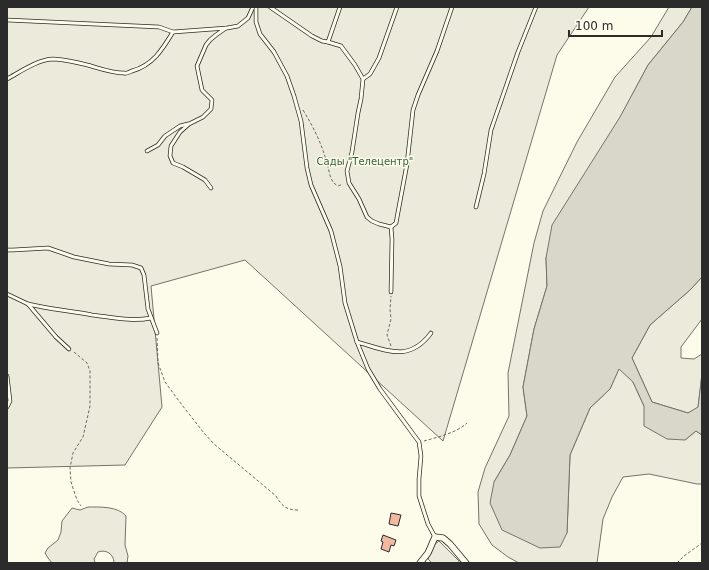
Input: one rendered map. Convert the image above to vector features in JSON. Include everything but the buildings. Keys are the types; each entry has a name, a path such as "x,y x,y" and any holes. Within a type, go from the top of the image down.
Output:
{"street":[{"path":"420,563 428,553 435,537 443,538 466,563"}],"lane":[{"path":"7,20 159,27 173,32 238,26 248,18 254,7"},
{"path":"254,7 256,22 260,34 274,52 287,76 294,96 301,121 307,168 311,184 330,231 340,266 345,303 357,342 368,369 380,389 419,442 421,456 419,496 428,524 435,537"},
{"path":"270,7 312,36 322,41 341,46 363,79 352,152 347,171 349,183 367,216 372,221 391,227"},
{"path":"328,42 340,7"},
{"path":"363,79 370,74 379,58 397,7"},
{"path":"391,227 396,223 408,157 413,110 421,87 437,51 452,7"},
{"path":"476,207 484,174 491,130 518,52 536,7"},
{"path":"211,188 205,180 173,163 170,156 171,146 180,132 211,109 212,100 202,90 197,66 206,45 210,40 227,28"},
{"path":"7,79 37,63 51,59 69,60 112,72 125,74 141,69 154,59 166,45 173,32"},
{"path":"147,151 180,126 189,124"},
{"path":"391,227 392,292"},
{"path":"7,250 48,248 74,257 109,264 132,265 140,268 144,275 150,318 157,333"},
{"path":"7,294 28,304 44,307 111,317 140,320 150,318"},
{"path":"28,304 56,337 69,348"},
{"path":"357,342 393,352 405,351 414,349 431,333"},
{"path":"7,376 10,401 7,407"}],"path":[{"path":"303,109 318,135 331,179 334,184 338,186 349,183"},
{"path":"392,292 390,309 391,319 387,335 393,352"},
{"path":"157,333 158,363 165,382 204,433 214,444 276,496 282,506 291,510 298,510"},
{"path":"69,348 87,363 90,371 90,406 83,437 74,453 70,468 71,482 76,500 81,506"},
{"path":"419,442 433,439 461,428 467,423"},
{"path":"677,563 702,543"}],"green space":[{"name":"Сады \"Телецентр\"","path":"7,7 589,7 557,55 443,441 245,260 151,286 162,407 125,465 7,468"},
{"path":"669,7 692,7 683,22 648,65 546,258 547,286 534,329 523,387 527,416 510,455 494,482 567,533 570,455 590,408 610,389 619,368 633,382 644,406 685,440 696,431 702,435 702,484 649,474 623,477 612,497 603,519 597,563 519,563 492,545 479,524 478,492 485,468 509,416 508,373 534,243 543,211 577,142 615,77 651,37"},
{"path":"702,277 702,319 681,347 681,358 694,359 702,354 702,374 698,408 688,413 652,402 632,358 650,325 690,290"},
{"path":"88,507 103,507 118,510 126,516 125,545 128,556 127,563 114,563 113,557 104,551 98,552 94,559 95,563 52,563 48,558 45,553 48,548 58,540 61,532 62,521 72,508 80,510"},
{"path":"439,541 459,561 459,563 432,563 428,559 435,544"}],"shaded area":[{"path":"692,7 702,7 702,277 690,290 650,325 632,358 652,402 688,413 698,407 702,374 702,435 696,431 685,440 667,439 644,426 644,406 633,382 619,369 610,389 590,408 570,455 567,533 560,547 540,548 502,530 490,503 494,482 510,455 527,416 523,387 534,329 547,286 546,258 552,225 620,117 648,65 683,22"}]}
